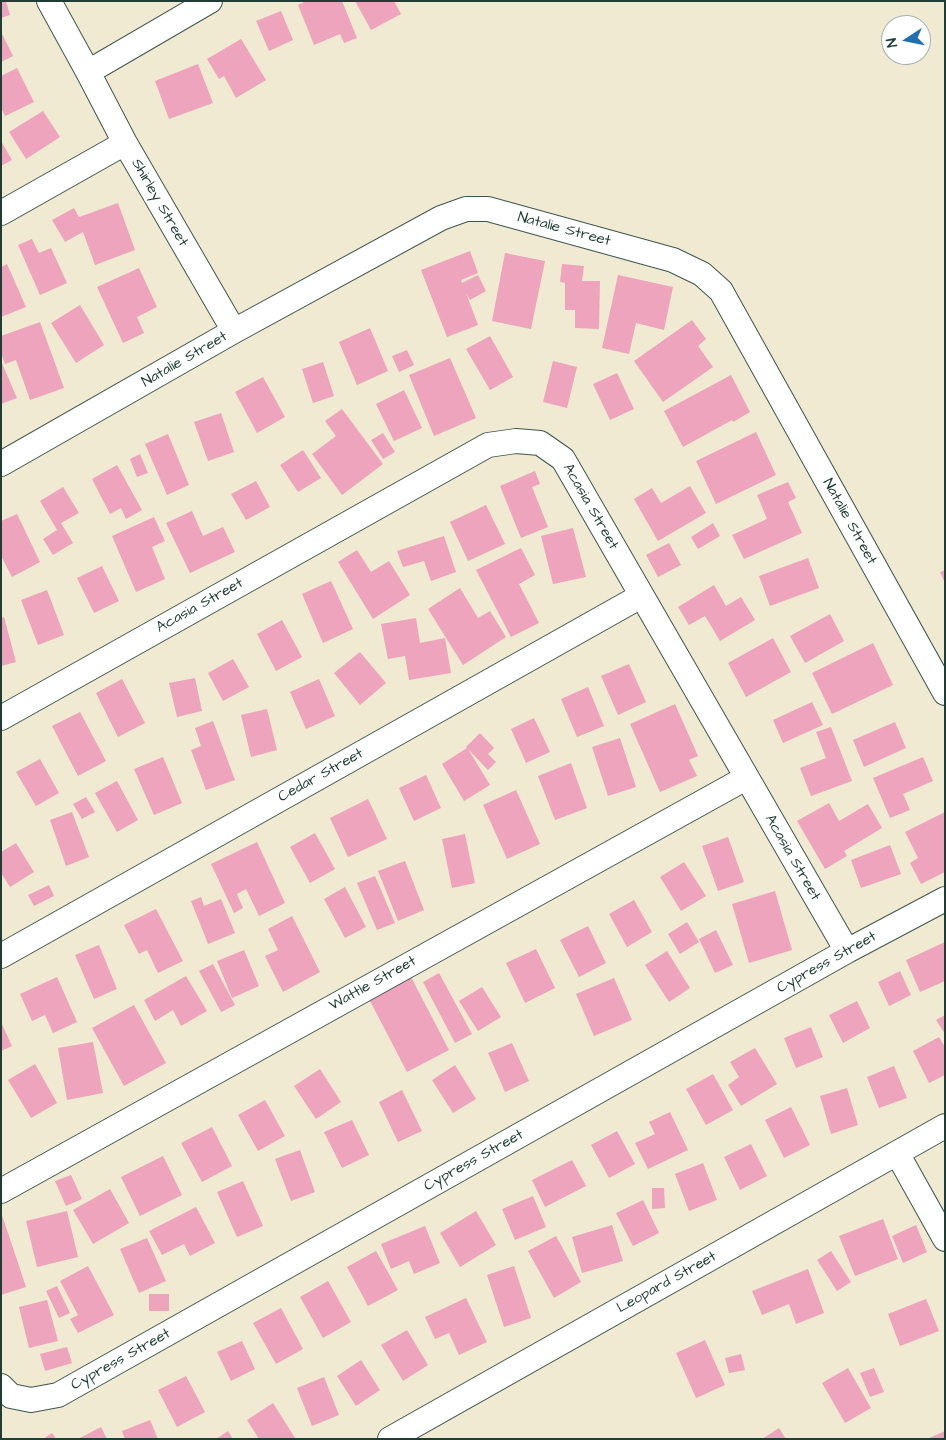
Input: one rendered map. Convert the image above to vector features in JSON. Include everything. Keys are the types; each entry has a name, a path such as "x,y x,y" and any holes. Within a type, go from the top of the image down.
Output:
{"street":[{"name":"Shirley Street","path":"49,1 125,143 234,332"},
{"path":"88,72 210,1"},
{"path":"1,213 125,143"},
{"name":"Natalie Street","path":"1,464 234,332 441,218 466,210 488,209 673,260 702,274 721,291 945,693"},
{"name":"Acasia Street","path":"1,718 488,445 516,441 540,443 563,459 846,952"},
{"name":"Cedar Street","path":"1,956 641,596"},
{"name":"Wattle Street","path":"1,1191 746,778"},
{"name":"Cypress Street","path":"1,1386 11,1396 31,1400 58,1396 846,952 945,899"},
{"name":"Leopard Street","path":"390,1439 945,1126"},
{"path":"897,1153 945,1240"}],"building":[{"path":"1,1 6,1 10,15 1,18"},
{"path":"306,1 342,1 357,38 344,43 340,34 314,45 298,5"},
{"path":"355,1 394,1 401,14 371,30"},
{"path":"281,11 293,40 269,51 256,21"},
{"path":"1,32 13,56 1,62"},
{"path":"241,39 266,80 236,98 224,76 219,79 207,59"},
{"path":"198,64 213,103 169,119 155,81"},
{"path":"17,68 34,102 5,116 1,108 1,76"},
{"path":"43,111 60,137 26,159 9,132"},
{"path":"1,141 12,160 1,166"},
{"path":"118,203 135,250 95,265 83,232 65,242 52,220 74,208 79,217"},
{"path":"32,239 39,253 51,248 67,283 40,295 18,245"},
{"path":"470,251 478,273 461,280 462,283 478,275 486,291 470,300 466,293 478,325 447,337 421,270"},
{"path":"505,253 545,261 531,329 492,321"},
{"path":"7,264 26,307 1,317 1,267"},
{"path":"562,264 584,266 582,281 600,281 599,329 575,328 575,310 565,310 565,283 560,282"},
{"path":"139,268 157,307 137,317 144,333 123,343 97,287"},
{"path":"618,275 673,287 664,330 636,323 629,354 602,348"},
{"path":"80,305 104,345 76,363 51,323"},
{"path":"692,320 706,339 698,346 713,367 663,402 634,361"},
{"path":"40,322 64,388 30,400 16,360 5,364 1,353 1,336"},
{"path":"370,328 388,371 357,385 339,342"},
{"path":"490,336 513,377 490,390 466,349"},
{"path":"407,350 414,365 399,372 392,356"},
{"path":"450,358 476,418 434,436 409,375"},
{"path":"1,361 17,398 1,404"},
{"path":"553,361 577,367 567,408 543,402"},
{"path":"323,362 334,396 313,403 302,369"},
{"path":"617,373 634,409 610,420 593,384"},
{"path":"731,375 750,412 683,447 664,411"},
{"path":"263,377 285,417 257,433 235,392"},
{"path":"404,390 422,428 394,441 376,404"},
{"path":"342,409 383,464 342,495 312,454 336,436 325,421"},
{"path":"221,413 234,452 208,461 194,422"},
{"path":"756,432 776,475 716,504 696,461"},
{"path":"383,433 395,452 383,459 371,440"},
{"path":"168,434 189,485 167,495 145,444"},
{"path":"303,450 321,478 298,492 280,465"},
{"path":"140,454 148,473 137,477 130,459"},
{"path":"117,465 142,510 126,519 121,508 110,514 92,479"},
{"path":"535,471 540,484 532,487 548,527 521,538 500,486"},
{"path":"256,481 270,507 246,520 231,494"},
{"path":"788,482 796,498 788,502 802,533 744,559 732,535 767,519 757,495"},
{"path":"690,486 706,513 658,541 634,499 652,488 661,503"},
{"path":"63,487 79,513 61,523 73,543 53,555 43,539 57,530 40,501"},
{"path":"486,505 505,544 468,561 450,522"},
{"path":"192,511 203,536 223,527 235,552 190,573 166,523"},
{"path":"17,514 40,562 12,577 1,556 1,521"},
{"path":"154,517 165,541 152,547 165,579 136,592 112,536"},
{"path":"713,523 720,536 698,549 691,537"},
{"path":"573,528 586,577 553,584 541,536"},
{"path":"444,536 456,572 431,581 424,561 403,567 397,551"},
{"path":"669,543 681,565 658,577 646,555"},
{"path":"521,548 535,575 519,584 539,623 511,637 476,570"},
{"path":"357,550 371,572 389,561 410,595 373,619 338,562"},
{"path":"808,558 819,588 770,606 759,576"},
{"path":"102,566 119,601 94,613 77,578"},
{"path":"945,570 945,583 940,572"},
{"path":"331,581 353,629 323,643 302,594"},
{"path":"714,585 726,606 741,597 755,620 720,641 705,616 689,625 678,607"},
{"path":"460,588 478,618 490,611 506,637 463,665 428,609"},
{"path":"47,590 64,635 38,645 21,600"},
{"path":"830,614 844,641 805,663 790,636"},
{"path":"4,617 16,662 1,666 1,618"},
{"path":"416,618 420,643 445,638 451,673 409,680 405,656 388,659 381,624"},
{"path":"282,620 302,657 276,671 257,634"},
{"path":"773,638 791,672 746,697 728,663"},
{"path":"873,643 893,685 832,714 812,673"},
{"path":"360,652 386,683 360,705 334,673"},
{"path":"233,659 249,687 223,701 208,673"},
{"path":"629,664 646,702 618,715 601,676"},
{"path":"195,678 202,711 177,717 169,683"},
{"path":"122,679 145,723 118,737 96,693"},
{"path":"319,679 335,716 306,729 290,692"},
{"path":"588,687 604,726 577,737 561,699"},
{"path":"812,702 823,725 783,743 773,720"},
{"path":"675,704 698,756 689,760 697,776 660,792 630,724"},
{"path":"267,709 277,750 251,757 241,715"},
{"path":"80,712 106,761 78,776 52,726"},
{"path":"534,718 550,752 526,763 511,729"},
{"path":"213,721 235,780 206,790 191,750 201,746 195,728"},
{"path":"895,722 906,748 864,767 853,740"},
{"path":"831,727 852,781 811,796 800,768 826,758 816,732"},
{"path":"480,733 494,748 488,754 496,762 488,770 468,749 490,785 464,801 442,764 467,748"},
{"path":"620,738 636,787 608,796 592,747"},
{"path":"163,757 182,803 154,815 134,769"},
{"path":"923,757 933,781 903,794 910,810 890,818 873,778"},
{"path":"40,759 59,793 36,806 16,772"},
{"path":"571,763 587,808 555,820 538,776"},
{"path":"426,775 441,808 414,821 399,788"},
{"path":"117,781 138,820 117,832 95,793"},
{"path":"516,790 540,844 507,859 483,805"},
{"path":"86,797 95,812 82,819 73,804"},
{"path":"368,799 387,839 348,857 330,818"},
{"path":"829,803 839,821 868,804 882,828 844,851 847,856 825,869 797,821"},
{"path":"72,812 89,857 66,866 50,820"},
{"path":"945,812 945,872 921,884 910,863 918,858 905,832"},
{"path":"315,833 335,869 310,883 290,847"},
{"path":"465,834 475,883 452,888 442,839"},
{"path":"728,837 744,882 718,891 702,846"},
{"path":"257,842 285,903 259,916 246,889 237,894 243,908 234,913 211,864"},
{"path":"16,843 34,872 10,887 1,873 1,852"},
{"path":"890,845 901,874 861,888 851,860"},
{"path":"405,861 424,910 398,921 378,871"},
{"path":"684,862 706,896 681,911 660,877"},
{"path":"375,876 395,923 377,930 357,883"},
{"path":"49,885 54,896 34,906 28,895"},
{"path":"345,887 366,927 345,938 324,899"},
{"path":"775,891 792,950 749,963 732,904"},
{"path":"201,897 204,906 221,899 235,933 208,944 191,901"},
{"path":"634,900 652,932 627,947 609,914"},
{"path":"156,909 183,961 158,973 147,950 139,954 124,925"},
{"path":"292,916 320,972 283,992 265,956 278,950 268,929"},
{"path":"687,922 699,942 680,954 668,934"},
{"path":"588,926 606,963 579,977 560,940"},
{"path":"716,930 733,965 715,973 699,939"},
{"path":"945,942 945,981 920,992 906,960"},
{"path":"99,945 117,989 94,999 75,955"},
{"path":"536,949 555,988 525,1003 506,963"},
{"path":"244,950 259,986 232,998 217,961"},
{"path":"667,951 690,988 669,1002 645,965"},
{"path":"213,964 235,1005 221,1012 199,971"},
{"path":"900,971 911,995 889,1006 878,982"},
{"path":"439,973 472,1034 455,1043 423,982"},
{"path":"186,976 207,1011 181,1026 173,1010 155,1021 144,1000"},
{"path":"57,977 77,1022 53,1033 45,1015 32,1021 20,994"},
{"path":"411,977 449,1050 407,1072 369,999"},
{"path":"614,978 632,1020 594,1036 576,994"},
{"path":"482,987 501,1017 478,1031 459,1001"},
{"path":"857,1001 870,1028 843,1043 829,1015"},
{"path":"134,1005 166,1063 124,1086 92,1028"},
{"path":"945,1015 945,1034 936,1020"},
{"path":"1,1022 12,1046 1,1051"},
{"path":"811,1027 823,1057 796,1068 784,1038"},
{"path":"939,1037 945,1047 945,1075 929,1083 913,1051"},
{"path":"93,1042 103,1093 67,1100 58,1048"},
{"path":"512,1043 529,1081 505,1092 488,1053"},
{"path":"755,1048 777,1084 741,1106 728,1085 739,1077 730,1062"},
{"path":"35,1064 57,1103 31,1118 8,1080"},
{"path":"455,1065 476,1099 453,1113 432,1080"},
{"path":"894,1066 907,1098 879,1108 867,1077"},
{"path":"320,1069 341,1102 316,1119 294,1086"},
{"path":"713,1074 733,1110 706,1125 686,1089"},
{"path":"847,1088 858,1125 831,1134 820,1096"},
{"path":"402,1090 422,1131 398,1142 379,1102"},
{"path":"265,1100 285,1136 258,1151 238,1115"},
{"path":"791,1107 810,1145 784,1158 765,1120"},
{"path":"670,1112 688,1150 648,1169 635,1143 655,1134 649,1122"},
{"path":"352,1120 369,1155 342,1168 324,1132"},
{"path":"212,1127 232,1166 202,1182 181,1143"},
{"path":"617,1131 635,1164 609,1178 591,1145"},
{"path":"751,1144 767,1176 740,1190 724,1157"},
{"path":"300,1150 315,1192 291,1201 275,1159"},
{"path":"163,1156 182,1195 140,1216 121,1177"},
{"path":"572,1160 586,1186 545,1207 532,1180"},
{"path":"703,1163 717,1200 689,1211 675,1174"},
{"path":"71,1175 82,1199 66,1206 55,1181"},
{"path":"243,1181 263,1226 237,1237 217,1192"},
{"path":"652,1188 664,1188 665,1208 652,1209"},
{"path":"110,1189 129,1223 93,1244 73,1210"},
{"path":"533,1196 546,1227 515,1240 502,1209"},
{"path":"643,1200 659,1233 633,1246 616,1213"},
{"path":"196,1207 215,1243 190,1256 184,1244 162,1255 149,1231"},
{"path":"67,1211 78,1257 37,1267 26,1221"},
{"path":"476,1211 496,1245 460,1267 440,1233"},
{"path":"1,1212 26,1287 1,1295"},
{"path":"883,1219 898,1259 855,1276 839,1236"},
{"path":"612,1225 623,1261 582,1273 572,1237"},
{"path":"916,1225 927,1252 903,1263 892,1236"},
{"path":"425,1226 440,1263 414,1274 409,1261 391,1269 381,1244"},
{"path":"556,1236 581,1282 554,1298 528,1251"},
{"path":"147,1238 166,1281 139,1293 120,1249"},
{"path":"376,1251 398,1290 368,1306 347,1267"},
{"path":"831,1251 851,1282 837,1291 817,1260"},
{"path":"88,1266 114,1315 78,1333 70,1319 78,1315 60,1281"},
{"path":"514,1266 531,1318 504,1327 487,1275"},
{"path":"808,1269 824,1313 796,1324 789,1304 762,1315 752,1291"},
{"path":"328,1281 351,1322 323,1338 300,1297"},
{"path":"57,1286 70,1313 59,1318 46,1291"},
{"path":"149,1294 169,1294 169,1311 149,1311"},
{"path":"466,1298 487,1342 459,1355 449,1333 435,1339 425,1317"},
{"path":"926,1299 939,1331 900,1346 888,1314"},
{"path":"47,1300 58,1341 29,1348 19,1307"},
{"path":"281,1308 303,1349 276,1364 253,1323"},
{"path":"407,1330 428,1365 403,1381 381,1345"},
{"path":"705,1340 725,1385 696,1398 676,1353"},
{"path":"242,1341 255,1369 231,1381 217,1352"},
{"path":"67,1347 72,1363 45,1371 40,1354"},
{"path":"741,1354 745,1370 729,1373 725,1358"},
{"path":"361,1360 380,1390 356,1406 337,1376"},
{"path":"848,1368 871,1408 845,1423 822,1383"},
{"path":"874,1368 884,1392 870,1397 860,1373"},
{"path":"186,1376 205,1412 177,1427 158,1390"},
{"path":"324,1377 339,1415 312,1426 297,1388"},
{"path":"273,1403 294,1439 259,1439 247,1420"},
{"path":"150,1420 158,1439 125,1439 122,1431"},
{"path":"101,1427 107,1439 78,1439"},
{"path":"779,1428 786,1439 762,1439"},
{"path":"228,1431 233,1439 216,1439"},
{"path":"945,1431 945,1439 927,1439"},
{"path":"52,1433 56,1439 43,1439"}]}
